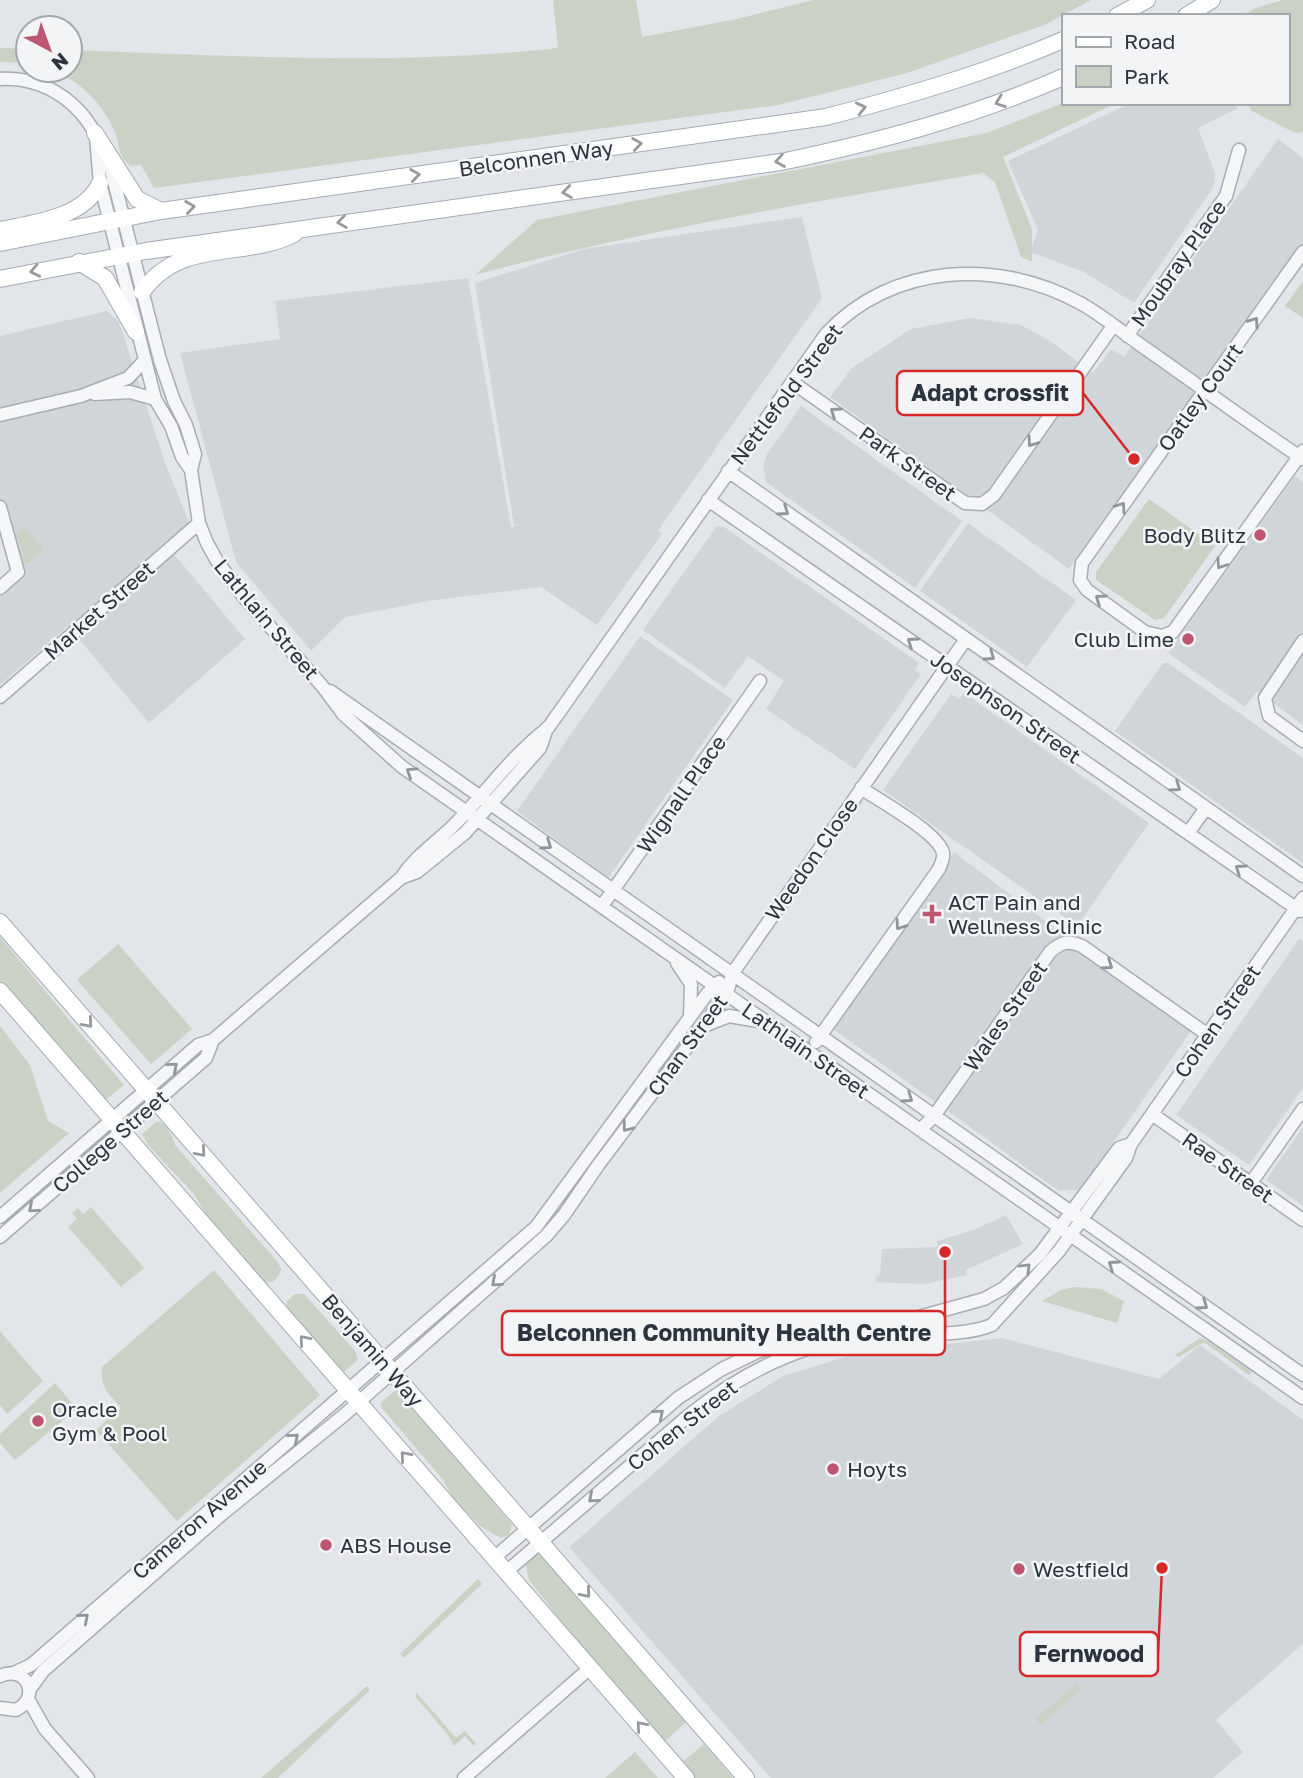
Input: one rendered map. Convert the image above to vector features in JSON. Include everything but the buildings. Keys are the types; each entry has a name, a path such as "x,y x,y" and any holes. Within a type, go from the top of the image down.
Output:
{"main road":[{"path":"1121,14 1147,0"},
{"path":"1189,14 1212,0"},
{"name":"Belconnen Way","path":"0,243 161,211 826,117 916,93 1003,64 1062,40"},
{"name":"Belconnen Way","path":"0,279 125,254 781,162 912,131 1011,99 1062,77"},
{"path":"95,133 137,199 161,211"},
{"path":"0,230 66,213 95,194 100,183"},
{"path":"142,292 151,278 175,261 198,254 276,243 309,227"},
{"path":"79,262 105,278 136,332"},
{"name":"Benjamin Way","path":"0,922 746,1778"},
{"path":"0,991 685,1778"}],"street":[{"path":"0,79 30,81 55,91 72,103 95,133 107,158 116,219 125,254"},
{"path":"95,133 100,183 116,219"},
{"name":"Moubray Place","path":"1127,336 1226,196 1239,150"},
{"name":"Oatley Court","path":"1302,455 1172,632 1162,636 1145,632 1087,590 1080,580 1080,569 1089,552 1303,252"},
{"name":"Lathlain Street","path":"125,254 142,292 160,360 195,454 191,470 198,523 217,561 243,596 323,687 342,714 401,766 1303,1398"},
{"name":"Lathlain Street","path":"125,254 136,332 155,399 171,426 182,457 191,470"},
{"name":"Nettlefold Street","path":"478,820 540,748 548,727 826,334 859,304 900,284 929,276 977,274 1026,282 1082,303 1302,455"},
{"name":"Park Street","path":"792,382 965,503 982,504 994,495 1113,326"},
{"path":"0,415 81,396 128,378 144,361"},
{"path":"81,396 130,392 155,399"},
{"name":"Josephson Street","path":"728,471 1303,876"},
{"name":"Josephson Street","path":"708,500 1188,833 1301,906"},
{"path":"0,507 18,572 0,588"},
{"name":"Market Street","path":"0,697 198,523"},
{"path":"861,788 966,639"},
{"path":"1303,641 1265,698 1269,716 1303,741"},
{"name":"Wignall Place","path":"602,906 760,681"},
{"name":"Lathlain Street","path":"323,687 1303,1375"},
{"name":"Nettlefold Street","path":"467,811 531,740 548,727"},
{"name":"Weedon Close","path":"732,974 861,788 933,837 943,852 939,869 809,1052"},
{"path":"1188,833 1206,808"},
{"name":"College Street","path":"0,1217 151,1096 198,1045 213,1040 401,878 410,864 467,811"},
{"name":"College Street","path":"401,878 417,872 465,834 478,820"},
{"name":"Cohen Street","path":"506,1572 688,1416 725,1387 766,1364 830,1342 891,1332 909,1335 977,1330 992,1325 1036,1278 1076,1216 1126,1158 1131,1144 1301,906"},
{"name":"Wales Street","path":"920,1130 934,1116 1050,952 1064,942 1074,942 1082,946 1208,1035"},
{"path":"673,956 691,984 690,1018"},
{"name":"Chan Street","path":"387,1367 536,1227 714,985 732,974"},
{"name":"Chan Street","path":"387,1367 546,1236 727,994 732,974"},
{"path":"703,1026 729,1016 767,1023"},
{"path":"1251,1183 1303,1109"},
{"name":"Rae Street","path":"1152,1114 1303,1220"},
{"name":"College Street","path":"0,1237 117,1125"},
{"name":"Cohen Street","path":"494,1558 678,1398 722,1369 757,1352 806,1335 847,1325 915,1318 984,1299 1018,1276 1065,1231"},
{"name":"Cameron Avenue","path":"5,1710 26,1704 43,1671 387,1367"},
{"name":"Cameron Avenue","path":"6,1673 33,1663 213,1505 354,1397"},
{"path":"464,1778 590,1668"},
{"path":"6,1673 24,1679 45,1728 88,1778"},
{"path":"5,1710 45,1728"}],"shaded area":[{"path":"1127,105 1236,105 1238,108 1198,128 1215,173 1214,186 1134,303 1084,272 1030,252 1038,230 1008,161"},
{"path":"1278,139 1303,158 1303,244 1069,569 830,397 852,368 911,329 970,318 1021,325 1050,341 1093,373 1111,349 1124,357"},
{"path":"802,217 822,298 675,506 658,531 662,534 597,625 541,587 434,600 345,617 311,651 236,562 180,353 280,339 275,301 468,278 511,527 541,522 514,526 475,283 584,249"},
{"path":"107,311 119,322 165,463 189,522 165,543 245,639 149,723 68,626 0,685 0,592 12,581 0,531 0,336"},
{"path":"801,406 962,521 915,588 766,482 763,466 767,454"},
{"path":"1295,476 1303,482 1303,725 1257,691 1245,707 1168,653"},
{"path":"968,523 1076,600 1027,667 920,591"},
{"path":"717,526 724,527 919,663 915,670 921,674 855,769 766,709 784,681 748,656 725,688 643,630"},
{"path":"640,636 733,700 608,878 517,811"},
{"path":"1163,663 1168,663 1303,758 1303,863 1115,731"},
{"path":"964,693 1149,823 1077,926 883,790 951,694 959,699"},
{"path":"954,852 1191,1031 1080,1190 1059,1191 833,1029"},
{"path":"1299,939 1303,941 1303,1088 1249,1165 1176,1115"},
{"path":"1303,1127 1303,1206 1266,1180"},
{"path":"1006,1215 1023,1244 966,1270 967,1275 924,1284 875,1282 876,1277 880,1276 882,1249 937,1247 937,1241 974,1230"},
{"name":"Westfield","path":"1002,1338 1159,1379 1200,1345 1303,1420 1303,1644 1216,1720 1243,1752 1213,1778 771,1778 569,1547 719,1416 783,1376 855,1354"}],"green space":[{"path":"553,0 636,0 642,37 737,19 814,0 1091,0 1044,25 907,73 778,105 154,188 141,165 131,166 123,159 115,132 104,112 77,84 84,84 84,51 314,58 497,54 558,48"},
{"path":"1283,0 1303,0 1303,132 1295,133 1252,111 1248,105 1289,105 1289,14 1244,14"},
{"path":"0,48 14,48 14,62 0,62"},
{"path":"1062,103 1112,105 1003,157 1032,229 1032,262 1021,257 995,182 983,173 664,231 475,275 537,220 987,133"},
{"path":"1303,281 1303,318 1285,306"},
{"path":"1149,499 1215,546 1164,618 1155,620 1096,580 1096,572"},
{"path":"24,527 44,549 26,565 17,533"},
{"path":"0,937 124,1085 105,1100 0,981"},
{"path":"118,944 192,1029 151,1064 77,980"},
{"path":"0,1026 30,1065 48,1121 69,1133 0,1193"},
{"path":"157,1121 167,1127 175,1145 276,1260 281,1268 279,1276 274,1280 260,1281 206,1214 194,1194 148,1145 142,1134"},
{"path":"91,1207 144,1268 121,1287 68,1227 77,1219 72,1213 78,1208 83,1214"},
{"path":"214,1270 320,1395 177,1521 96,1430 121,1408 104,1386 102,1367"},
{"path":"1075,1287 1101,1289 1124,1301 1117,1323 1042,1301 1061,1290"},
{"path":"295,1294 304,1294 355,1351 358,1359 343,1373 287,1309 287,1301"},
{"path":"0,1331 43,1381 7,1414 0,1405"},
{"path":"1200,1338 1252,1372 1249,1375 1207,1344 1202,1343 1179,1357 1175,1355"},
{"name":"Oracle Gym & Pool","path":"55,1383 77,1409 15,1460 0,1443 0,1434"},
{"path":"395,1390 512,1524 509,1535 501,1538 480,1526 452,1497 444,1481 381,1407 381,1403"},
{"path":"538,1550 686,1722 663,1743 594,1663 529,1580 525,1560"},
{"path":"478,1579 482,1584 404,1658 400,1654"},
{"path":"1076,1684 1081,1690 1041,1725 1035,1719"},
{"path":"367,1686 370,1690 278,1778 261,1778"},
{"path":"416,1692 456,1738 465,1731 476,1744 474,1746 465,1736 454,1746 416,1697"},
{"path":"704,1744 733,1778 693,1778 681,1763"},
{"path":"635,1752 658,1778 605,1778"}],"place":[{"name":"Adapt crossfit","path":"1134,459"},
{"name":"Body Blitz","path":"1260,535"},
{"name":"Club Lime","path":"1188,639"},
{"name":"ACT Pain and Wellness Clinic","path":"932,914"},
{"name":"Belconnen Community Health Centre","path":"945,1252"},
{"name":"Oracle Gym & Pool","path":"38,1421"},
{"name":"Hoyts","path":"833,1469"},
{"name":"ABS House","path":"326,1545"},
{"name":"Fernwood","path":"1162,1568"},
{"name":"Westfield","path":"1019,1569"}]}
